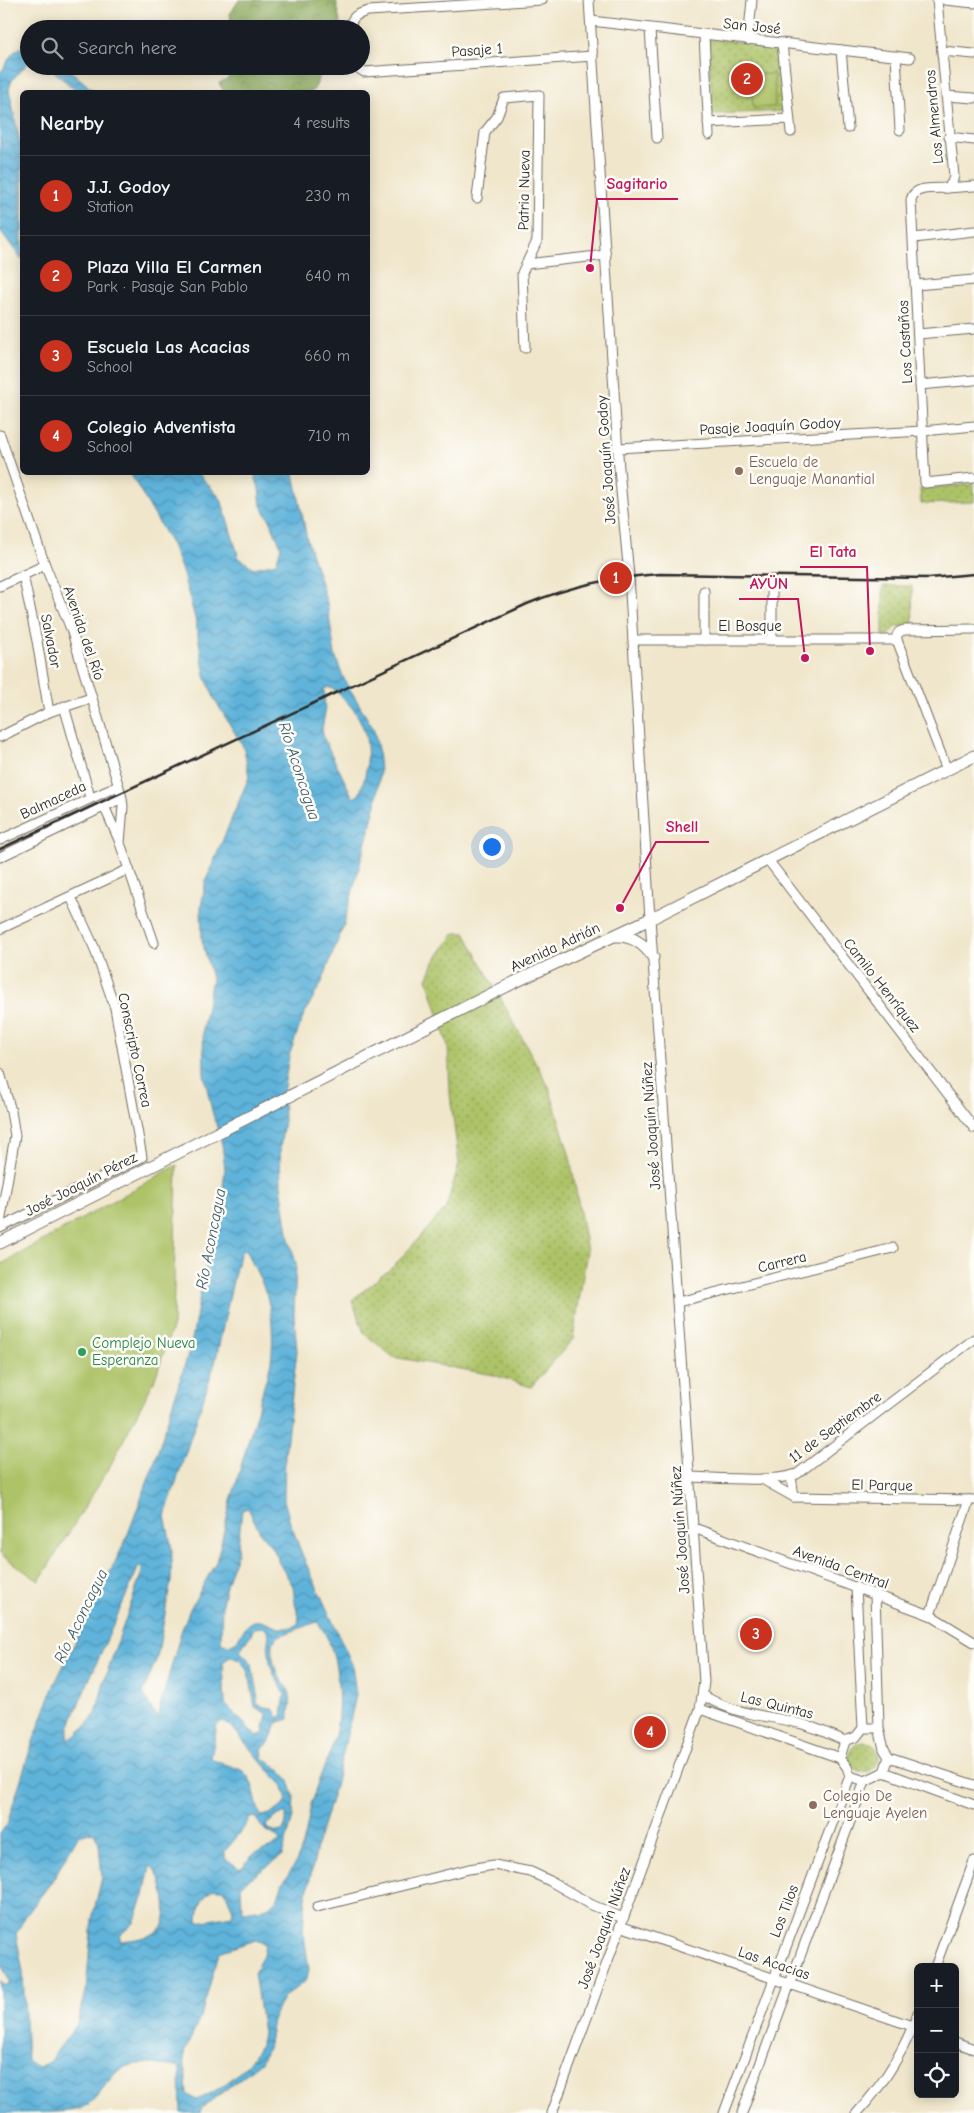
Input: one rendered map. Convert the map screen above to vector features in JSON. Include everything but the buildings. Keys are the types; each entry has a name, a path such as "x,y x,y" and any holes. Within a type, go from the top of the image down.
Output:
{"main road":[{"name":"Avenida Adrián","path":"150,1166 515,982 650,919 974,756"},
{"path":"614,936 627,936 638,941 653,957"},
{"name":"José Joaquín Pérez","path":"0,1243 150,1166"}],"street":[{"path":"352,20 368,11 542,0"},
{"name":"José Joaquín Godoy","path":"590,0 650,919"},
{"path":"748,40 752,0"},
{"name":"Los Almendros","path":"937,0 954,176 952,183 947,188"},
{"path":"945,0 974,3"},
{"name":"San José","path":"591,21 910,58"},
{"path":"650,29 658,138"},
{"path":"704,35 709,134"},
{"path":"782,43 791,132"},
{"path":"842,50 848,128"},
{"path":"942,51 974,54"},
{"name":"Pasaje 1","path":"370,72 593,56"},
{"path":"896,56 900,130"},
{"name":"Patria Nueva","path":"477,198 485,132 497,116 504,98 539,96 537,242 522,273 525,348"},
{"path":"946,96 974,98"},
{"path":"708,123 789,119"},
{"path":"949,137 974,140"},
{"path":"947,188 974,186"},
{"name":"Los Castaños","path":"947,188 918,190 914,193 911,200 925,483 974,478"},
{"path":"914,238 974,231"},
{"path":"526,264 606,256"},
{"path":"916,285 974,280"},
{"path":"918,334 974,329"},
{"path":"920,385 974,380"},
{"name":"Pasaje Joaquín Godoy","path":"618,448 923,431 974,426"},
{"name":"Avenida del Río","path":"0,436 45,565 70,629 122,798 120,843"},
{"path":"0,586 45,565"},
{"name":"Salvador","path":"23,575 37,640 49,712"},
{"path":"704,591 704,640"},
{"path":"772,592 772,640"},
{"name":"El Bosque","path":"633,640 897,640 897,635 902,631 974,629"},
{"path":"897,640 947,770"},
{"path":"0,737 49,712 92,698"},
{"path":"64,706 90,798"},
{"name":"Balmaceda","path":"0,840 118,786"},
{"name":"Balmaceda","path":"0,857 122,798"},
{"name":"Avenida del Río","path":"104,806 120,843 154,943"},
{"name":"Camilo Henríquez","path":"768,860 974,1128"},
{"path":"0,930 129,869"},
{"name":"Conscripto Correa","path":"70,896 94,947 115,1008 142,1157"},
{"name":"José Joaquín Núñez","path":"552,2113 700,1710 703,1695 703,1656 650,919"},
{"path":"0,1073 11,1111 15,1136 0,1223"},
{"name":"José Joaquín Pérez","path":"0,1228 142,1157"},
{"name":"Carrera","path":"678,1302 893,1248"},
{"name":"11 de Septiembre","path":"690,1477 760,1478 790,1476 802,1470 974,1339"},
{"path":"790,1476 794,1497"},
{"name":"El Parque","path":"760,1478 794,1497 972,1500 930,1615"},
{"name":"Avenida Central","path":"694,1528 930,1615 974,1642"},
{"path":"856,1587 864,1728 856,1737 845,1741 840,1758 847,1766 850,1776 865,1781 884,1772 974,1805"},
{"path":"874,1593 879,1728 884,1749 889,1756 974,1786"},
{"name":"Las Quintas","path":"703,1695 714,1702 738,1711 804,1724 845,1741"},
{"name":"Las Quintas","path":"700,1710 840,1758"},
{"path":"864,1728 879,1728"},
{"path":"884,1772 889,1756"},
{"name":"Los Tilos","path":"724,2113 850,1776"},
{"name":"Los Tilos","path":"742,2113 865,1781"},
{"path":"936,1963 974,1861"},
{"name":"Las Acacias","path":"317,1906 469,1869 494,1865 531,1872 621,1922 914,2028"},
{"path":"858,2113 884,2080 914,2030"},
{"path":"959,2043 974,2049"}],"green space":[{"path":"239,0 336,0 339,20 231,20 230,14"},
{"path":"708,39 782,46 786,111 713,114"},
{"path":"774,74 775,107 753,108 751,75"},
{"path":"229,75 319,75 317,84 313,90 223,90 219,83 228,79"},
{"path":"974,484 974,502 921,504 920,489"},
{"path":"883,586 912,586 913,626 894,627 889,635 883,635"},
{"path":"455,933 465,933 549,1087 570,1157 587,1251 573,1339 531,1387 494,1375 393,1357 364,1333 352,1300 394,1266 446,1208 459,1164 450,1094 448,1046 427,979 435,960"},
{"name":"Complejo Nueva Esperanza","path":"177,1165 173,1325 155,1379 109,1468 39,1581 0,1554 0,1265"},
{"path":"864,1742 875,1746 879,1757 875,1768 864,1772 853,1768 849,1757 853,1746"}],"water":[{"path":"20,48 20,72 12,80 9,89 20,143 20,257 0,230 0,73"},
{"path":"58,75 75,75 93,90 75,90"},
{"name":"Río Aconcagua","path":"131,475 200,475 221,499 239,558 254,568 276,563 281,547 270,520 261,506 259,488 255,475 294,475 307,539 327,603 335,655 343,677 374,730 378,749 380,772 376,804 344,924 322,982 304,1014 289,1056 283,1093 284,1120 280,1149 281,1186 289,1239 296,1263 294,1314 297,1351 285,1456 284,1500 304,1559 352,1664 356,1695 335,1787 319,1838 306,1897 303,1929 309,1969 307,1980 285,1996 274,2014 269,2043 261,2062 201,2109 200,2113 181,2113 179,2066 136,2064 119,2071 89,2104 81,2109 53,2112 0,2113 0,1980 3,1985 9,1985 9,1980 0,1960 0,1834 7,1824 30,1750 55,1683 125,1542 153,1467 191,1345 210,1240 221,1206 225,1169 222,1144 204,1074 203,1027 212,979 202,940 201,907 206,880 249,777 244,748 215,700 205,676 195,618 173,547","holes":["329,687 333,689 353,709 360,720 364,732 367,744 366,770 359,795 353,798 324,739 322,729 325,713 324,689","246,1249 264,1288 269,1306 272,1334 271,1362 231,1501 217,1560 190,1609 181,1632 157,1718 143,1692 157,1658 171,1581 172,1549 165,1516 215,1363 241,1252","248,1508 261,1534 274,1550 279,1563 293,1586 295,1604 299,1616 298,1624 288,1628 279,1628 264,1622 252,1622 245,1628 237,1641 229,1645 221,1642 222,1603 227,1581 237,1554 242,1510","139,1566 143,1569 104,1681 96,1714 77,1735 68,1740 68,1732 73,1717","317,1622 325,1633 335,1661 338,1692 337,1723 333,1744 313,1797 303,1845 296,1863 283,1883 278,1898 274,1903 261,1909 242,1912 241,1885 282,1856 293,1817 294,1796 289,1781 282,1771 263,1758 262,1748 269,1743 277,1723 289,1719 291,1701 289,1690 280,1678 273,1661 272,1643 279,1636","264,1627 269,1634 270,1663 274,1675 285,1693 282,1717 277,1717 274,1710 257,1704 258,1693 252,1663 240,1651 254,1628","230,1657 237,1659 247,1670 255,1707 267,1714 263,1734 257,1737 225,1704 223,1662","222,1721 232,1727 282,1784 287,1800 276,1811 261,1816 252,1785 246,1774 237,1768 211,1758 217,1725","286,1812 286,1823 281,1831 273,1831 267,1828 266,1825 277,1816","256,1817 263,1828 280,1839 272,1847 253,1855 240,1869 225,1858 225,1851 250,1818","94,1832 99,1844 102,1877 92,1919 86,1992 77,2024 49,2062 38,2067 27,2061 23,1972 16,1934 25,1917 52,1881 78,1836","150,1866 155,1870 162,1885 165,1905 164,1922 161,1928 152,1934 142,1938 120,1941 120,1935 134,1923 144,1895","214,1889 224,1889 233,1910 232,1916 198,1922 200,1908 206,1896","256,1940 265,1944 263,1955 254,1973 263,2033 261,2043 255,2054 238,2074 216,2090 196,2100 187,2094 184,2053 201,2016 219,1952"]}],"railway":[{"path":"0,849 527,604 576,587 625,577 660,574 929,578 974,574"}],"place":[{"name":"Plaza Villa El Carmen","path":"747,79"},
{"name":"Sagitario","path":"590,268"},
{"name":"Escuela de Lenguaje Manantial","path":"739,471"},
{"name":"J.J. Godoy","path":"616,578"},
{"name":"El Tata","path":"870,651"},
{"name":"AYÜN","path":"805,658"},
{"name":"Shell","path":"620,908"},
{"name":"Complejo Nueva Esperanza","path":"82,1352"},
{"name":"Escuela Las Acacias","path":"756,1634"},
{"name":"Colegio Adventista","path":"650,1732"},
{"name":"Colegio De Lenguaje Ayelen","path":"813,1805"}]}
